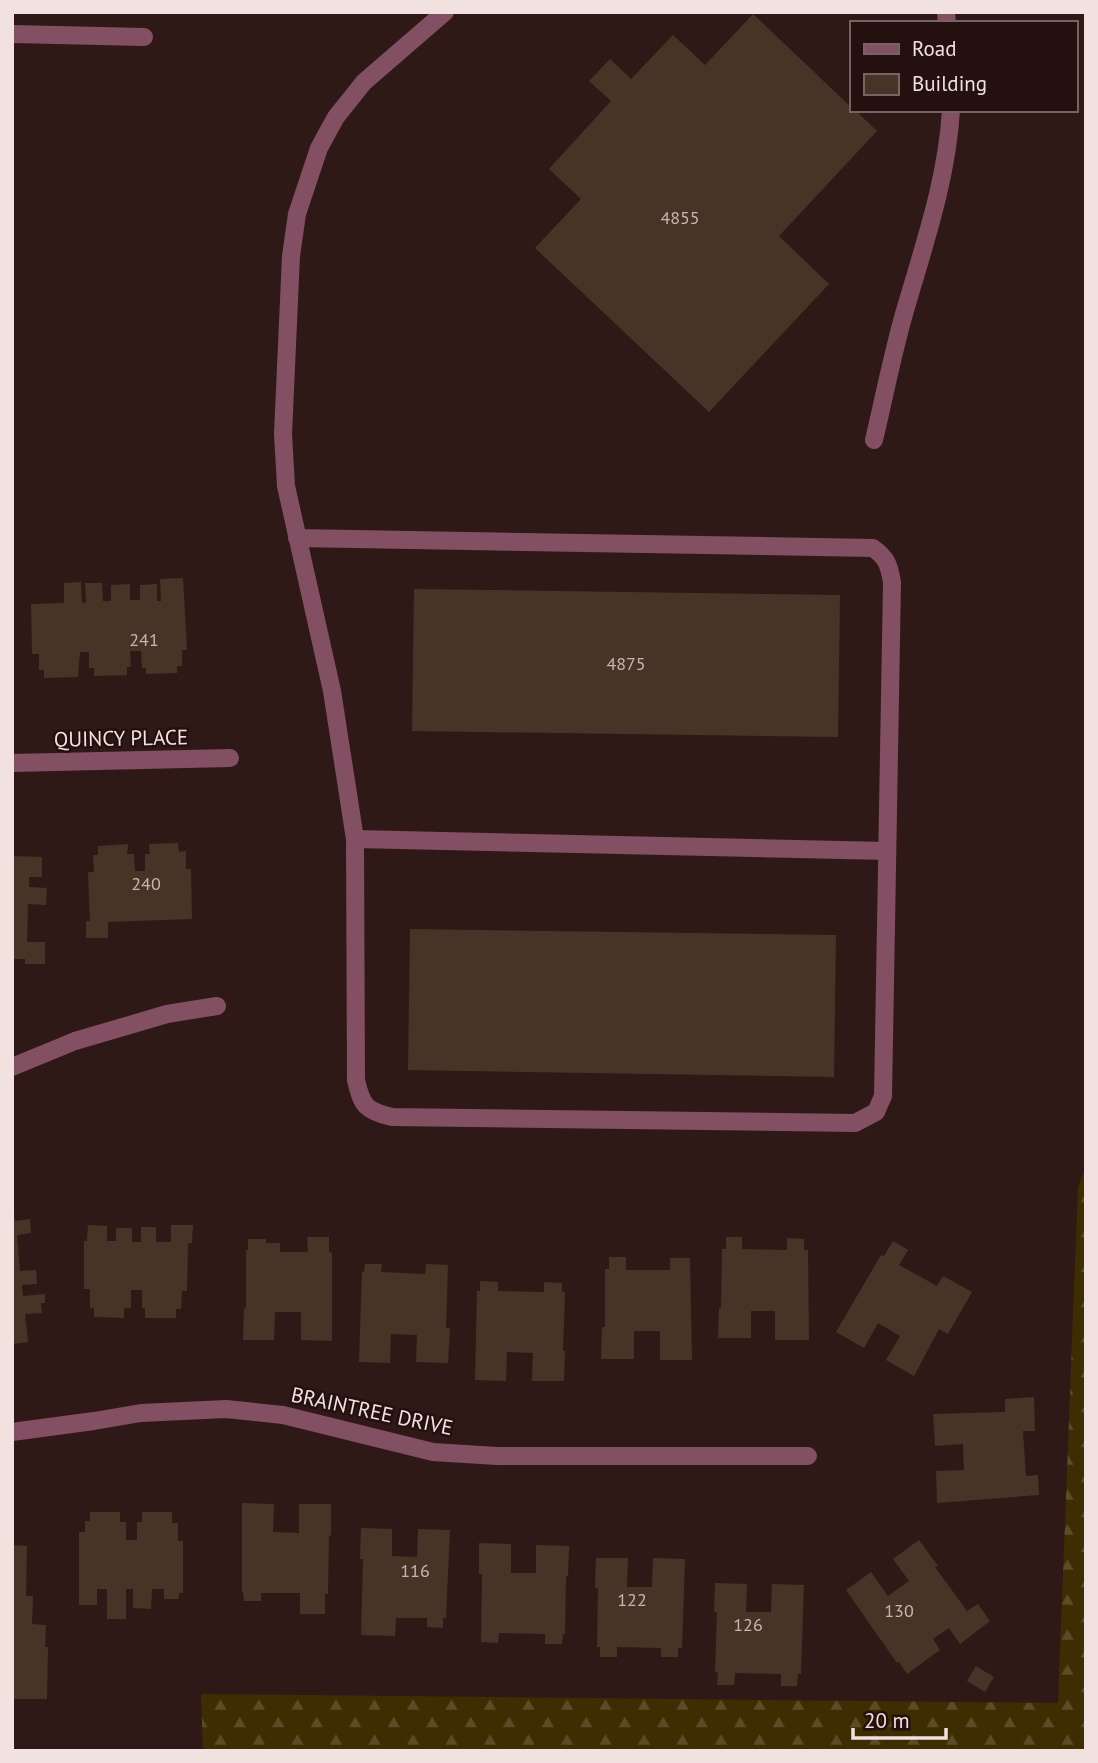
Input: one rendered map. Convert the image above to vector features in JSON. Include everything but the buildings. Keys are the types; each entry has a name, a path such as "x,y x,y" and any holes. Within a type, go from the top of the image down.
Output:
{"street":[{"path":"298,538 873,548 884,556 892,582 883,1096 876,1112 855,1123 392,1117 374,1113 360,1100 356,1080 355,839 332,691 286,486 283,434 291,256 297,214 319,148 336,117 365,82 445,12"},
{"path":"12,34 144,37"},
{"path":"874,440 903,319 935,206 951,112"},
{"name":"QUINCY PLACE","path":"12,763 230,758"},
{"path":"355,839 887,851"},
{"path":"12,1067 75,1041 167,1014 217,1006"},
{"name":"BRAINTREE DRIVE","path":"12,1432 141,1413 226,1409 283,1415 433,1452 498,1456 808,1456"}],"green space":[{"path":"1086,1166 1086,1751 203,1751 201,1694 1058,1703 1078,1187"}]}
